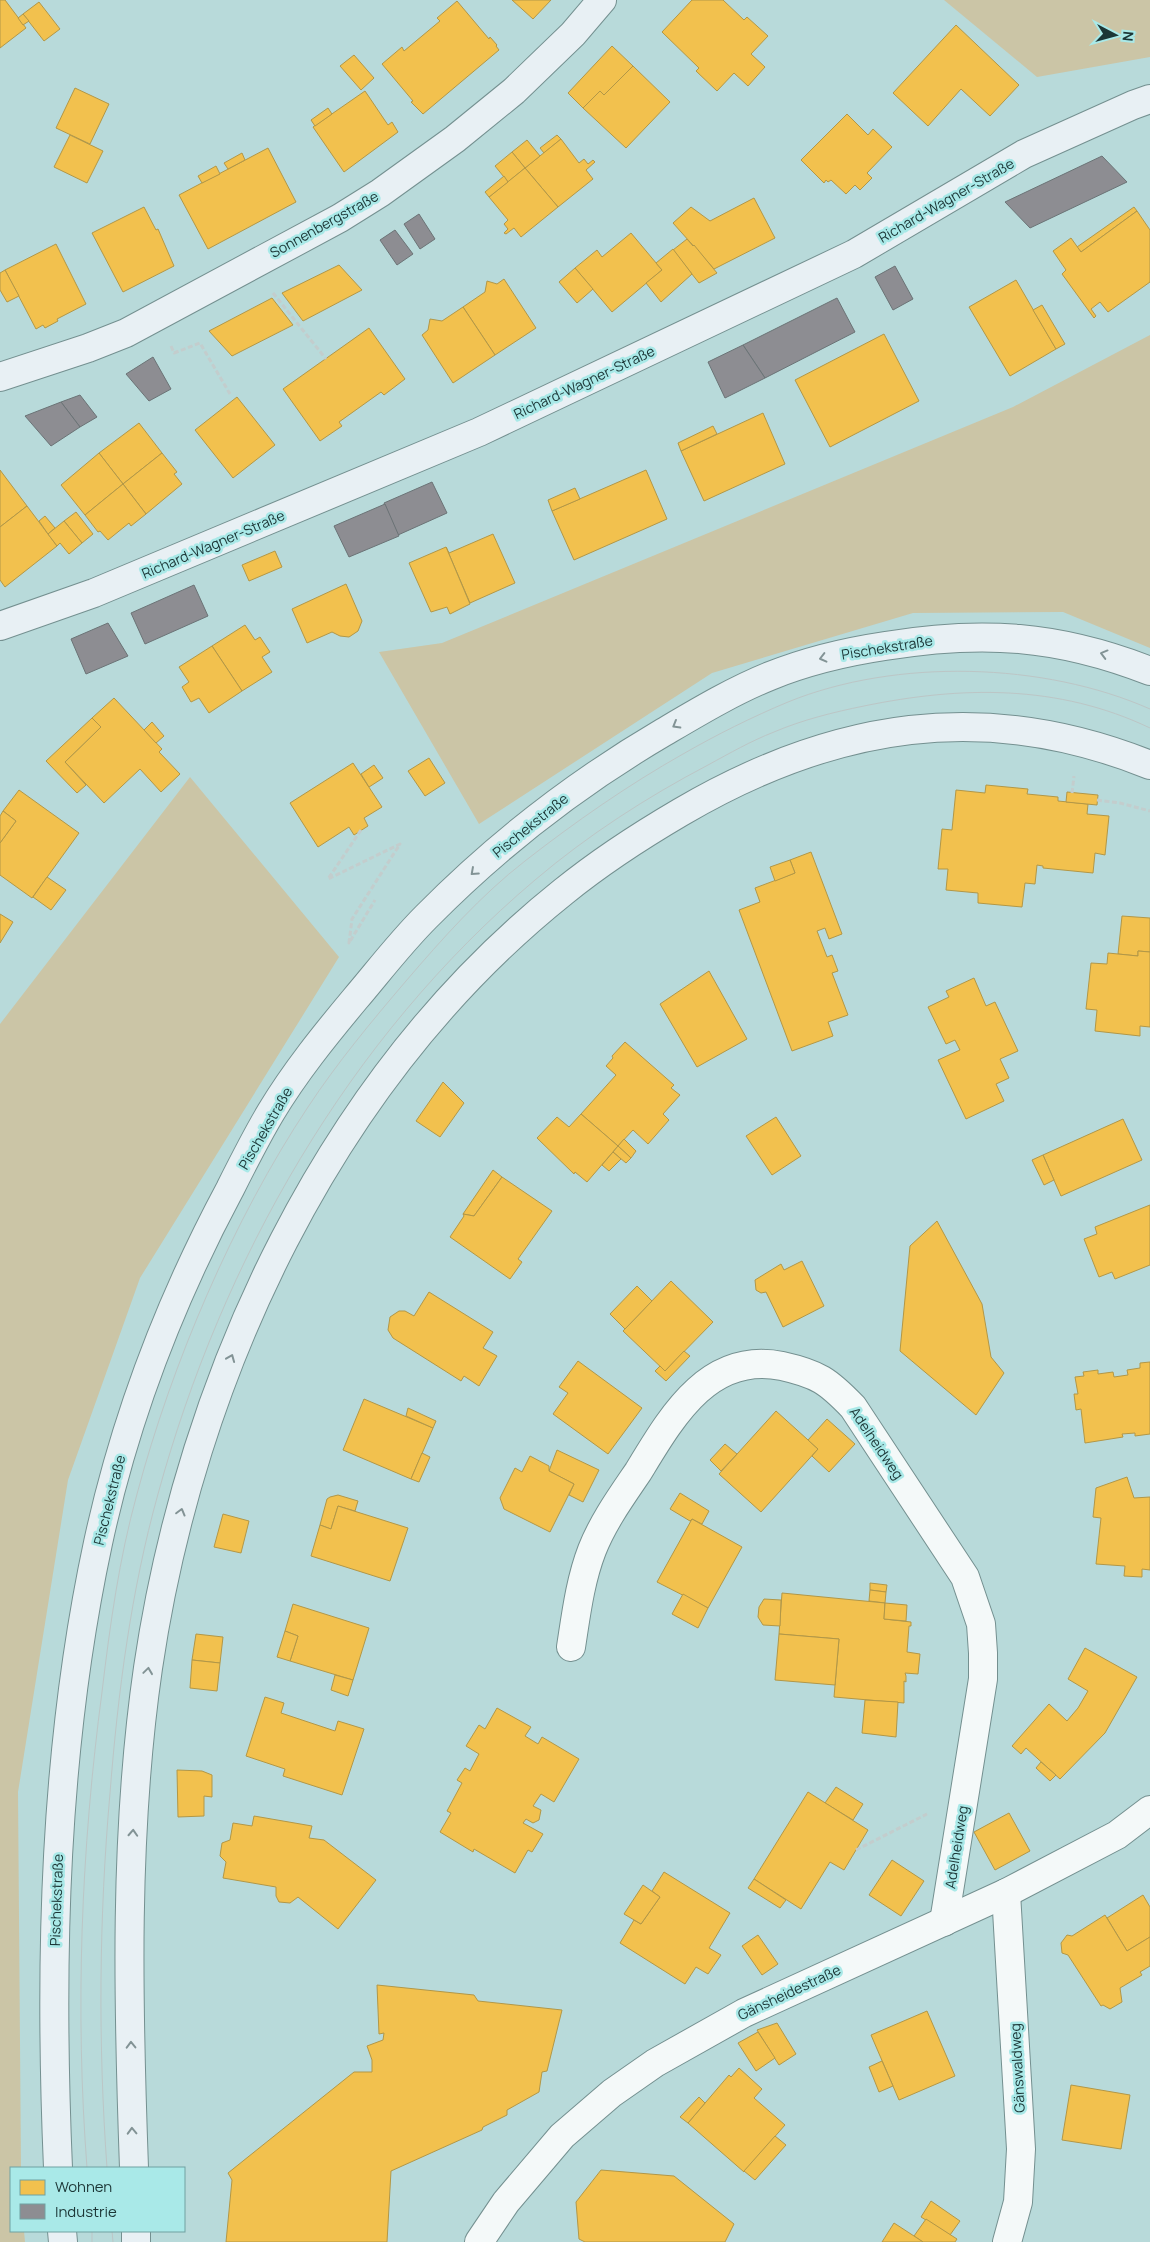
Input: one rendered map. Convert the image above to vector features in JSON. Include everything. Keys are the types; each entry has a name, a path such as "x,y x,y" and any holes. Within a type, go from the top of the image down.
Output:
{"main road":[{"name":"Sonnenbergstraße","path":"0,377 88,348 126,333 340,218 380,193 455,139 514,91 573,34 602,0"},
{"name":"Richard-Wagner-Straße","path":"0,626 94,593 479,432 854,254 1024,154 1133,105 1150,100"},
{"name":"Pischekstraße","path":"58,2167 54,2078 54,1954 59,1838 70,1714 85,1610 98,1541 116,1466 136,1399 162,1330 200,1246 266,1121 304,1063 387,960 423,920 531,823 594,775 710,705 767,677 814,660 852,651 922,640 973,636 1023,638 1072,645 1115,657 1150,671"},
{"path":"134,2167 130,1977 134,1821 141,1726 148,1670 168,1560 206,1427 254,1303 282,1242 310,1190 364,1108 434,1017 521,928 561,893 608,858 651,830 715,792 759,771 806,752 888,731 968,727 1024,730 1073,739 1111,749 1150,765"}],"street":[{"name":"Adelheidweg","path":"571,1647 581,1587 592,1551 605,1523 652,1448 684,1403 709,1382 736,1366 765,1363 815,1374 838,1391 853,1406 965,1577 981,1624 984,1654 983,1679 944,1922"},
{"name":"Gänsheidestraße","path":"479,2242 506,2202 562,2136 612,2093 655,2063 744,2013 1006,1893 1117,1835 1150,1810"},
{"name":"Gänswaldweg","path":"1006,1893 1021,2149 1018,2202 1007,2242"}],"path":[{"path":"250,265 326,359"},
{"path":"174,353 200,343 230,394"},
{"path":"1072,793 1074,770"},
{"path":"1097,800 1120,803 1150,811"},
{"path":"361,830 328,879 400,844 352,919 349,943 375,900"},
{"path":"856,1850 963,1796"}],"shaded area":[{"path":"944,0 1150,0 1150,57 1037,77"},
{"path":"1150,335 1150,648 1063,612 913,613 712,673 479,824 379,652 442,643 1013,407"},
{"path":"190,777 339,957 140,1278 68,1480 18,1792 21,2167 10,2167 10,2232 24,2232 25,2242 0,2242 0,1024"}],"building: Wohnen":[{"path":"0,0 5,0 26,28 0,48"},
{"path":"512,0 551,0 533,19"},
{"path":"692,0 723,0 744,20 747,17 768,36 751,54 765,67 748,86 734,73 717,91 696,71 699,68 662,32"},
{"path":"457,1 489,39 490,37 497,45 499,50 423,114 411,102 413,101 382,64 402,47 404,51 440,21 437,18"},
{"path":"39,2 60,29 44,41 23,14"},
{"path":"23,14 29,21 23,25 18,18"},
{"path":"956,25 1019,85 990,116 961,89 928,126 893,93"},
{"path":"612,46 633,66 604,95 600,91 583,108 568,93"},
{"path":"354,55 374,78 361,90 340,66"},
{"path":"633,66 670,102 626,148 583,108 600,91 604,95"},
{"path":"75,88 109,104 90,144 56,128"},
{"path":"365,91 388,125 392,122 398,132 344,172 313,127"},
{"path":"328,108 332,114 315,126 311,120"},
{"path":"847,114 868,135 873,129 892,147 867,173 872,178 860,190 855,185 846,194 831,180 828,182 826,180 824,183 801,160"},
{"path":"70,135 103,151 87,183 54,167"},
{"path":"557,135 561,139 544,153 540,148"},
{"path":"561,139 579,163 584,159 588,164 593,160 595,162 586,170 593,179 558,207 525,168"},
{"path":"527,140 540,156 525,168 512,152"},
{"path":"268,148 296,202 208,249 179,195"},
{"path":"512,152 525,168 508,182 495,166"},
{"path":"242,153 245,160 228,169 224,163"},
{"path":"216,166 220,174 202,183 198,176"},
{"path":"525,168 558,207 521,237 514,228 506,234 504,233 508,229 504,224 508,220 489,197"},
{"path":"504,176 508,182 489,197 485,192"},
{"path":"754,198 775,238 714,269 673,223 691,207 710,221"},
{"path":"144,207 156,230 158,229 174,266 123,292 92,233"},
{"path":"1134,207 1137,211 1081,252 1077,247"},
{"path":"1137,211 1150,230 1150,282 1108,312 1100,302 1091,309 1096,316 1094,318 1062,274 1066,270 1053,251 1071,238 1081,252"},
{"path":"631,233 662,270 612,312 575,268 597,250 602,257"},
{"path":"687,239 717,273 699,283 673,250"},
{"path":"56,244 86,304 57,319 58,321 45,328 43,325 36,329 5,270"},
{"path":"673,249 692,274 661,302 646,283 662,270 656,263"},
{"path":"339,265 362,290 303,321 282,293"},
{"path":"575,268 593,289 577,303 559,282"},
{"path":"5,270 19,296 7,302 0,290 0,273"},
{"path":"504,279 536,328 495,355 463,307 485,292 487,281 497,284"},
{"path":"1016,280 1056,349 1010,376 969,307"},
{"path":"272,298 293,325 232,356 209,331"},
{"path":"1042,305 1065,344 1056,349 1033,310"},
{"path":"463,307 495,355 453,383 422,335 428,330 430,319 442,321"},
{"path":"369,328 405,379 384,395 381,392 339,422 342,426 320,441 283,389"},
{"path":"884,334 919,401 830,447 795,380"},
{"path":"237,397 275,445 233,478 195,430"},
{"path":"763,413 785,464 704,501 681,451"},
{"path":"139,423 162,453 123,484 99,453"},
{"path":"713,426 717,434 681,451 678,443"},
{"path":"99,453 123,484 85,515 61,485"},
{"path":"162,453 177,472 174,474 182,484 146,514 123,484"},
{"path":"0,470 27,506 0,527"},
{"path":"646,470 667,519 574,560 552,511"},
{"path":"123,484 146,514 131,526 129,523 108,540 100,531 98,532 85,515"},
{"path":"575,488 580,499 552,511 548,500"},
{"path":"27,506 57,546 5,587 0,580 0,527"},
{"path":"76,512 93,534 82,543 64,521"},
{"path":"45,516 55,528 48,534 39,521"},
{"path":"64,521 82,543 69,554 60,543 57,546 48,534"},
{"path":"493,534 515,583 470,603 446,547 449,553"},
{"path":"446,547 470,604 450,614 447,607 431,612 409,563"},
{"path":"275,551 282,567 249,581 242,565"},
{"path":"346,584 362,621 358,631 349,637 340,636 332,632 307,643 292,609"},
{"path":"245,625 255,640 260,637 270,652 262,657 272,672 242,691 212,646"},
{"path":"212,646 242,691 209,713 199,698 191,702 182,687 189,682 179,667"},
{"path":"114,698 162,749 159,752 180,774 161,792 140,769 104,803 65,762 101,727 92,718"},
{"path":"92,718 101,727 65,762 86,785 77,793 46,761"},
{"path":"152,722 164,736 156,743 144,730"},
{"path":"429,758 445,783 425,796 408,771"},
{"path":"353,763 382,807 364,818 368,826 354,835 349,827 318,847 290,803"},
{"path":"374,765 383,778 369,787 361,774"},
{"path":"986,785 1028,789 1027,794 1058,797 1058,801 1088,804 1087,814 1109,816 1105,855 1095,853 1093,873 1043,868 1043,866 1037,865 1035,884 1025,883 1022,907 978,903 978,893 946,890 948,869 938,869 942,829 952,830 956,790 985,793"},
{"path":"19,790 79,833 32,898 0,875 0,843 16,821 3,811"},
{"path":"1067,792 1098,795 1097,805 1066,802"},
{"path":"3,811 16,821 0,843 0,816"},
{"path":"811,852 842,934 829,939 825,928 817,931 827,957 832,955 838,971 832,973 848,1015 828,1022 833,1036 792,1051 739,910 760,902 755,888 795,873 790,860"},
{"path":"790,860 795,873 775,881 770,867"},
{"path":"47,877 66,890 51,910 33,897"},
{"path":"0,914 13,922 0,943"},
{"path":"1122,916 1150,918 1150,952 1138,951 1138,956 1118,954"},
{"path":"1138,951 1150,952 1150,1027 1140,1026 1140,1036 1095,1031 1097,1010 1086,1009 1091,963 1107,964 1108,953 1138,956"},
{"path":"709,971 747,1039 697,1067 660,1004"},
{"path":"974,978 986,1006 995,1002 1018,1051 1000,1059 1009,1078 996,1084 1004,1101 966,1119 938,1060 960,1050 955,1040 946,1044 928,1007 949,997 946,991"},
{"path":"625,1042 674,1085 671,1088 680,1095 663,1114 669,1120 648,1144 633,1130 618,1146 581,1114 616,1075 606,1066 613,1058 612,1056"},
{"path":"443,1082 464,1103 440,1137 416,1121"},
{"path":"581,1114 618,1146 587,1182 575,1172 574,1174 537,1138 557,1117 569,1127"},
{"path":"776,1117 801,1156 772,1175 746,1136"},
{"path":"1123,1119 1142,1160 1061,1196 1043,1155"},
{"path":"624,1139 636,1151 631,1158 618,1146"},
{"path":"618,1146 631,1158 626,1163 613,1152"},
{"path":"613,1152 621,1159 609,1171 602,1165"},
{"path":"1043,1155 1054,1180 1044,1185 1032,1160"},
{"path":"493,1170 502,1177 474,1216 463,1214"},
{"path":"502,1177 552,1211 518,1259 522,1262 510,1279 450,1237 464,1216 463,1214 474,1216"},
{"path":"1150,1205 1150,1265 1115,1279 1112,1272 1099,1277 1084,1239 1097,1234 1095,1227"},
{"path":"937,1221 982,1304 991,1357 1004,1373 976,1415 900,1351 910,1246"},
{"path":"802,1261 824,1306 783,1327 766,1292 761,1293 756,1290 755,1280 781,1264 784,1270"},
{"path":"671,1281 713,1322 665,1371 623,1331"},
{"path":"637,1286 652,1301 625,1329 610,1314"},
{"path":"429,1292 493,1332 483,1348 497,1356 479,1386 464,1376 461,1381 393,1338 388,1330 390,1317 399,1311 405,1311 414,1316"},
{"path":"684,1351 690,1356 666,1381 655,1371 660,1366 665,1371"},
{"path":"578,1361 642,1408 608,1454 553,1414 568,1393 559,1387"},
{"path":"1150,1362 1150,1434 1135,1436 1135,1433 1122,1434 1123,1437 1085,1443 1081,1409 1076,1410 1074,1394 1078,1394 1075,1377 1084,1376 1083,1372 1098,1370 1098,1374 1113,1372 1114,1377 1128,1375 1127,1370 1140,1368 1140,1363"},
{"path":"364,1399 433,1428 411,1479 343,1450"},
{"path":"408,1408 436,1421 433,1428 406,1416"},
{"path":"776,1411 818,1449 761,1512 719,1474"},
{"path":"827,1419 855,1444 829,1472 812,1456 818,1449 808,1440"},
{"path":"725,1444 737,1454 721,1471 710,1460"},
{"path":"557,1450 599,1470 583,1502 569,1495 574,1484 549,1471"},
{"path":"422,1453 430,1457 419,1482 411,1479"},
{"path":"530,1456 549,1466 549,1471 574,1484 550,1532 504,1509 500,1498 515,1468 522,1472"},
{"path":"1127,1477 1134,1498 1150,1497 1150,1570 1142,1569 1142,1577 1124,1576 1125,1566 1096,1564 1101,1518 1093,1517 1096,1488"},
{"path":"680,1493 709,1511 702,1524 692,1519 690,1521 670,1509"},
{"path":"338,1495 358,1501 355,1511 338,1506 331,1529 320,1525 327,1499"},
{"path":"338,1506 408,1528 390,1581 311,1556 320,1525 331,1529"},
{"path":"223,1514 249,1521 241,1553 214,1547"},
{"path":"692,1519 742,1547 708,1608 657,1582"},
{"path":"870,1583 887,1585 886,1592 870,1590"},
{"path":"870,1590 886,1592 885,1603 869,1601"},
{"path":"782,1593 885,1603 884,1619 911,1622 907,1652 920,1654 918,1674 905,1673 904,1703 834,1697 839,1639 779,1634"},
{"path":"683,1594 708,1608 698,1628 672,1614"},
{"path":"764,1599 781,1600 780,1626 763,1625 758,1617 759,1607"},
{"path":"885,1603 907,1605 906,1621 884,1619"},
{"path":"293,1604 369,1628 353,1680 290,1661 298,1636 285,1631"},
{"path":"285,1631 298,1636 290,1661 277,1657"},
{"path":"196,1634 223,1637 220,1663 192,1660"},
{"path":"779,1634 839,1639 835,1685 775,1680"},
{"path":"1085,1648 1137,1677 1105,1733 1060,1779 1026,1748 1021,1754 1012,1746 1049,1704 1067,1721 1078,1708 1088,1691 1068,1679"},
{"path":"192,1660 220,1663 217,1691 190,1688"},
{"path":"335,1675 353,1680 348,1696 331,1690"},
{"path":"265,1697 284,1703 281,1713 335,1731 338,1721 364,1729 342,1795 283,1776 285,1769 246,1756"},
{"path":"865,1700 898,1702 896,1737 862,1733"},
{"path":"497,1708 531,1727 525,1736 538,1744 542,1737 579,1759 554,1802 541,1794 533,1806 541,1810 539,1820 533,1823 526,1819 523,1823 543,1834 532,1852 528,1850 515,1873 474,1849 473,1852 440,1832 451,1813 447,1811 462,1783 457,1780 465,1768 470,1771 479,1754 466,1746 479,1725 485,1729"},
{"path":"1041,1762 1056,1775 1050,1781 1036,1768"},
{"path":"177,1770 202,1771 212,1775 212,1797 204,1796 204,1816 178,1817"},
{"path":"836,1787 863,1804 853,1820 825,1803"},
{"path":"808,1792 868,1830 844,1870 830,1862 801,1909 754,1879"},
{"path":"1009,1813 1030,1851 995,1870 974,1832"},
{"path":"254,1816 312,1826 309,1838 324,1840 376,1880 338,1929 298,1897 290,1903 279,1902 276,1896 276,1887 223,1878 226,1862 220,1856 222,1843 230,1840 233,1823 252,1826"},
{"path":"892,1860 924,1881 901,1916 869,1895"},
{"path":"664,1872 730,1913 709,1948 721,1955 708,1974 696,1967 685,1984 620,1943 634,1920 641,1924 660,1897 652,1891"},
{"path":"754,1879 786,1900 780,1908 748,1888"},
{"path":"643,1885 660,1897 641,1924 624,1914"},
{"path":"1143,1895 1150,1907 1150,1937 1127,1951 1107,1918"},
{"path":"1105,1915 1127,1951 1150,1937 1150,1966 1140,1972 1142,1975 1120,1988 1122,2002 1110,2009 1103,2005 1101,2006 1068,1955 1062,1953 1061,1943 1067,1935 1072,1936"},
{"path":"758,1935 778,1964 762,1975 742,1946"},
{"path":"377,1985 474,1995 478,2001 562,2010 547,2071 542,2072 539,2092 507,2110 507,2115 483,2127 482,2130 391,2171 387,2242 226,2242 232,2180 228,2173 354,2072 372,2072 372,2060 367,2046 383,2040 384,2033 379,2034"},
{"path":"927,2011 955,2076 899,2100 871,2035"},
{"path":"777,2023 796,2054 779,2065 757,2030"},
{"path":"758,2032 775,2058 756,2071 738,2043"},
{"path":"882,2061 893,2086 879,2092 869,2067"},
{"path":"739,2068 762,2089 754,2098 785,2125 744,2172 688,2123 729,2075 731,2077"},
{"path":"1071,2085 1130,2095 1121,2149 1062,2140"},
{"path":"699,2097 705,2103 688,2123 680,2117"},
{"path":"775,2136 786,2145 755,2180 744,2171"},
{"path":"601,2170 674,2176 734,2224 725,2242 585,2242 579,2239 576,2202"},
{"path":"931,2201 960,2221 950,2235 921,2217"},
{"path":"926,2219 957,2239 955,2242 923,2242 914,2236"},
{"path":"894,2223 914,2236 923,2242 882,2242"}],"building: Industrie":[{"path":"1102,156 1127,182 1030,228 1005,202"},
{"path":"419,214 435,239 420,249 404,224"},
{"path":"395,230 413,254 397,265 380,240"},
{"path":"895,266 913,299 893,310 875,277"},
{"path":"837,298 855,332 765,378 743,345"},
{"path":"743,345 765,378 725,398 708,362"},
{"path":"153,357 171,389 149,401 126,374"},
{"path":"80,395 97,417 80,427 61,402"},
{"path":"61,402 80,427 51,446 25,416"},
{"path":"432,482 447,513 398,535 384,503"},
{"path":"385,504 399,536 349,557 334,526"},
{"path":"194,585 208,616 145,644 131,613"},
{"path":"108,623 128,656 86,674 71,639"}],"tram line":[{"path":"87,2167 81,2049 82,1930 85,1870 89,1811 105,1667 125,1543 151,1444 168,1394 208,1294 230,1245 255,1197 308,1107 331,1075 367,1027 434,949 462,918 509,874 582,818 642,778 708,740 788,702 830,688 875,678 922,672 970,671 1064,682 1108,693 1150,709"},
{"path":"107,2167 101,2027 106,1840 117,1717 140,1567 158,1494 185,1407 218,1322 256,1239 300,1158 350,1082 406,1010 468,942 555,863 597,832 640,804 685,777 765,736 807,720 864,706 900,699 973,693 1045,696 1080,703 1150,728"},
{"path":"92,2232 92,2242"},
{"path":"112,2232 113,2242"}]}
